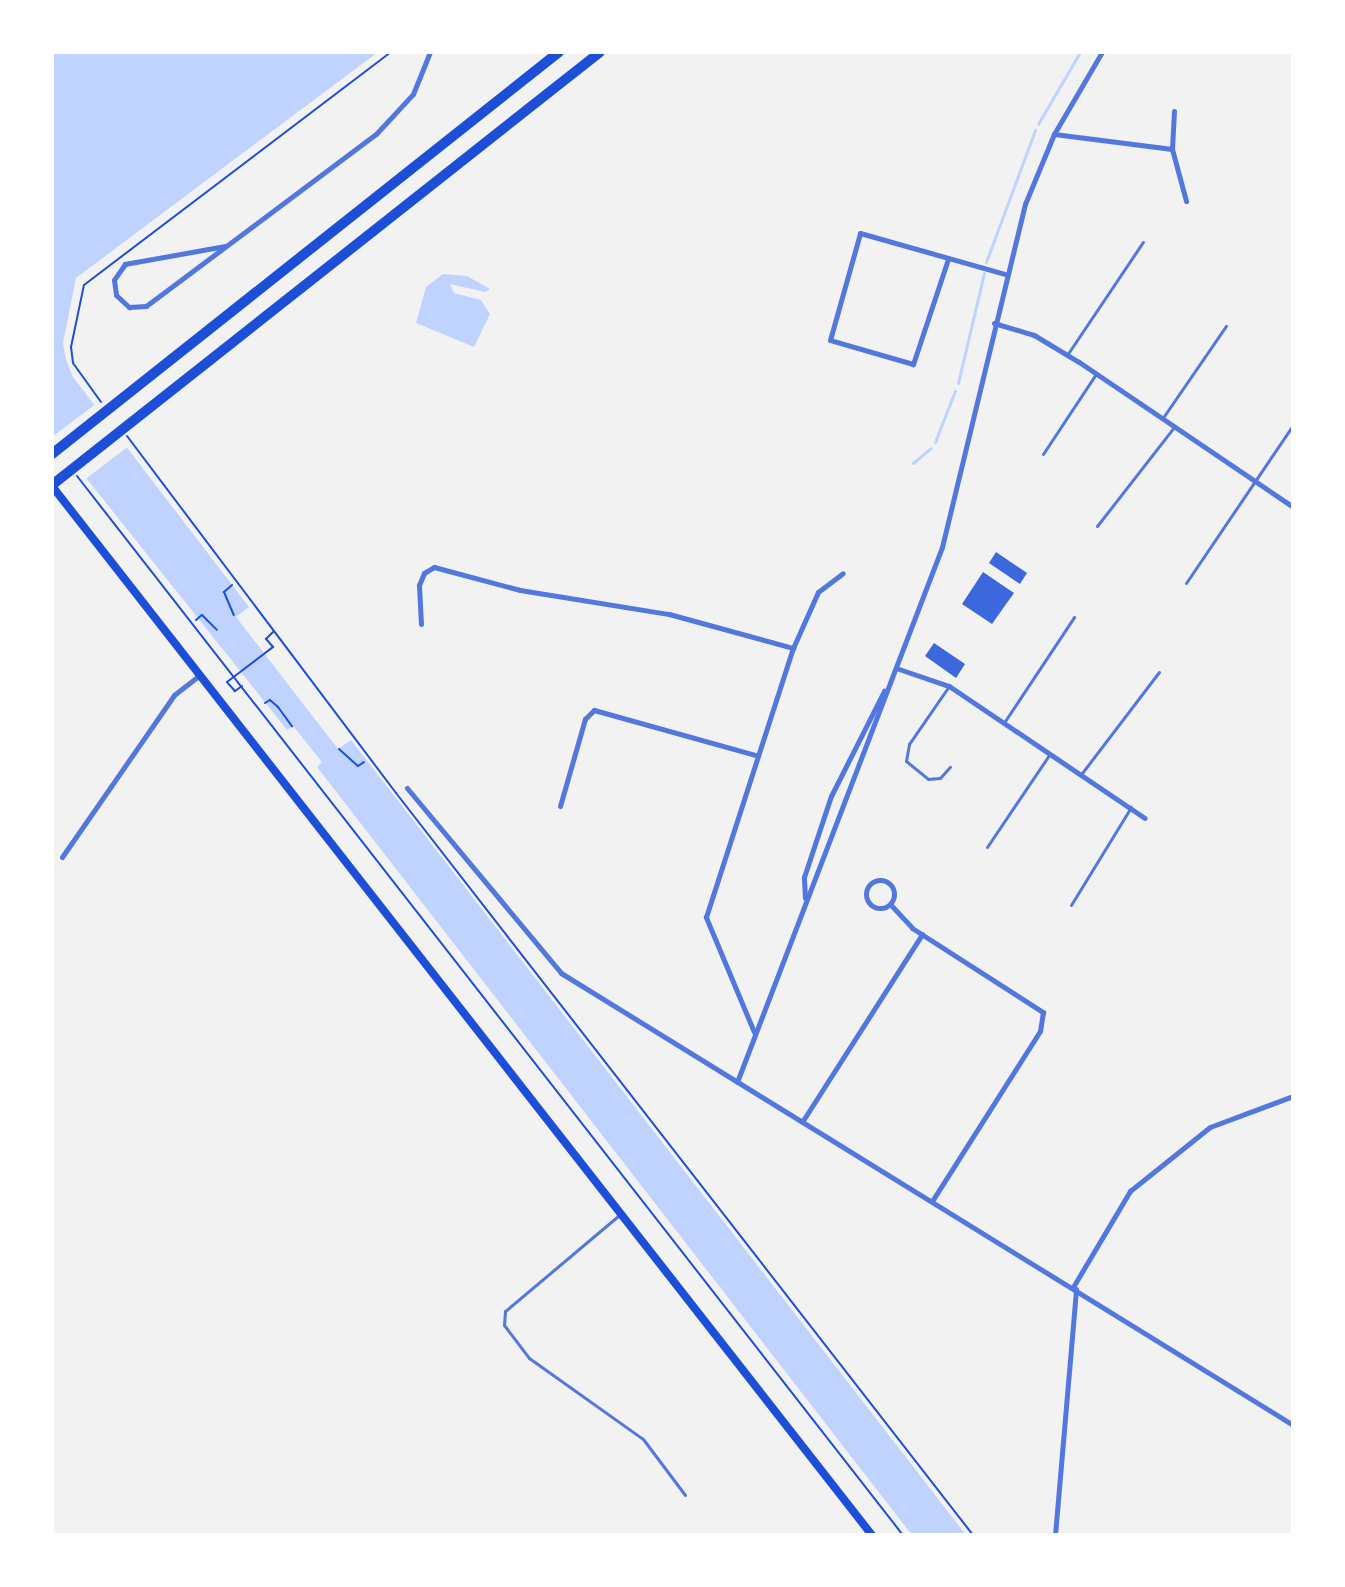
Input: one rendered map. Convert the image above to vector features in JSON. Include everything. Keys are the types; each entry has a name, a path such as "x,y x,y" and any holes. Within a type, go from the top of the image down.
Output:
{"highway":[{"path":"52,454 147,383 559,52"},
{"path":"52,486 162,402 600,52"}],"main road":[{"path":"52,486 872,1535"}],"street":[{"path":"225,246 125,264 114,280 116,295 129,307 146,306 225,246 399,113 413,94 430,52"},
{"path":"737,1082 805,898 898,666 959,494 1005,274 1054,134 1102,52"},
{"path":"1174,111 1172,149 1186,201"},
{"path":"1054,134 1172,149"},
{"path":"948,259 913,364 830,340 860,233 1005,274"},
{"path":"994,323 1034,335 1067,355 1293,507"},
{"path":"421,624 419,585 424,573 434,567 520,590 669,614 793,648"},
{"path":"754,1033 706,917 755,755 793,648 818,592 843,573"},
{"path":"898,666 949,686 1145,818"},
{"path":"805,898 804,877 831,796 898,666"},
{"path":"62,857 174,695 200,675"},
{"path":"560,806 585,719 594,710 755,755"},
{"path":"407,788 549,963 1293,1425"},
{"path":"890,904 892,886 880,880 871,884 866,894 871,905 890,904 922,934 1043,1012 1040,1031 932,1201"},
{"path":"802,1122 922,934"},
{"path":"1055,1535 1074,1288 1130,1191 1210,1127 1293,1096"}],"lane":[{"path":"1067,355 1143,242"},
{"path":"1162,419 1226,326"},
{"path":"1043,454 1096,374"},
{"path":"1186,583 1293,425"},
{"path":"1097,526 1174,427"},
{"path":"1005,721 1074,617"},
{"path":"1082,773 1159,672"},
{"path":"949,686 909,744 906,761 928,779 940,778 950,767"},
{"path":"987,847 1051,752"},
{"path":"1071,905 1131,807"},
{"path":"621,1213 505,1311 504,1325 529,1358 643,1439 685,1495"}],"path":[{"path":"110,414 73,363 71,347 84,285 391,52"},
{"path":"120,427 288,650 973,1535"},
{"path":"71,469 243,685 903,1535"},
{"path":"232,585 224,592 234,615"},
{"path":"196,620 202,615 217,630"},
{"path":"243,685 235,691 227,682 273,647 266,639 274,631"},
{"path":"265,703 270,700 292,726"},
{"path":"339,749 358,766 364,762"}],"water":[{"path":"52,52 378,52 76,278 63,343 66,360 73,377 249,607 236,617 338,749 351,740 966,1535 912,1535 317,767 322,762 293,726 287,730 52,435"},
{"path":"443,274 467,276 490,289 485,292 450,284 454,293 481,300 490,314 474,347 416,323 426,287"}],"pier":[{"path":"97,403 130,445 83,481 52,437"}],"building":[{"path":"996,552 1027,573 1020,584 989,563"},
{"path":"983,572 1014,593 992,624 962,604"},
{"path":"934,643 965,664 956,678 925,656"}],"waterway":[{"path":"1038,124 1080,52"},
{"path":"986,262 1035,130"},
{"path":"958,383 984,273"},
{"path":"935,442 955,391"},
{"path":"913,463 931,448"}]}
